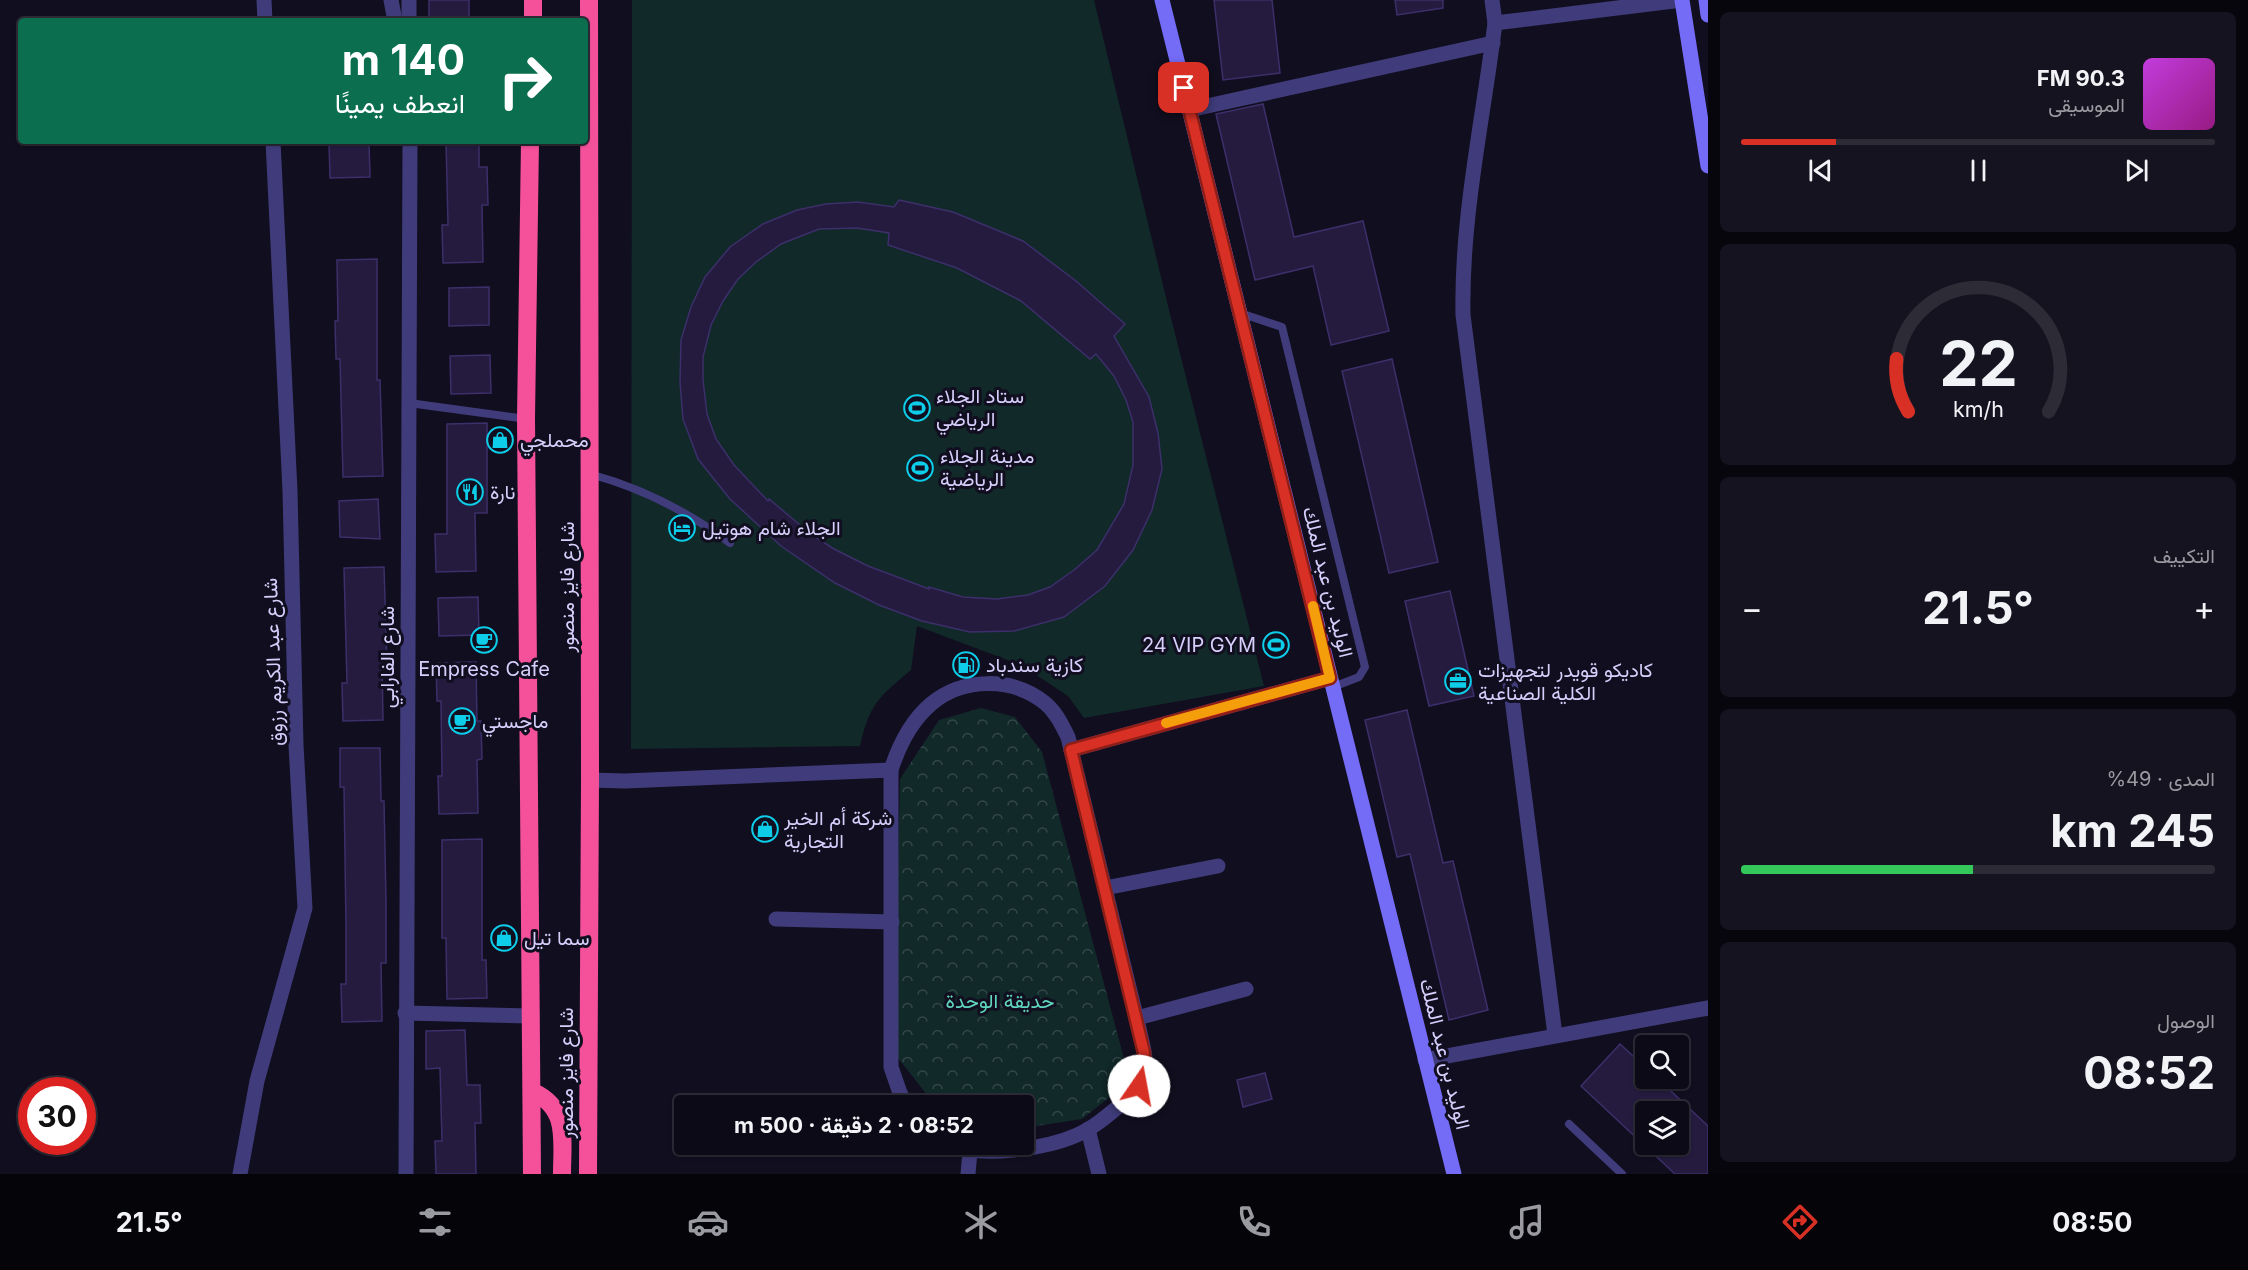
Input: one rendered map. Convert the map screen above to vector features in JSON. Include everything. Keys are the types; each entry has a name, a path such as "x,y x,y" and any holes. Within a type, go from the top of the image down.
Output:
{"highway":[{"path":"532,18 533,0"},
{"name":"شارع فايز منصور","path":"588,1174 589,0"},
{"name":"شارع فايز منصور","path":"530,144 525,419 532,1174"},
{"path":"533,1092 553,1105 560,1120 562,1174"}],"main road":[{"name":"الوليد بن عبد الملك","path":"1162,0 1454,1174"},
{"path":"1682,0 1708,166"},
{"path":"1706,0 1708,15"},
{"path":"1442,1174 1444,1134"}],"street":[{"path":"264,0 265,18"},
{"path":"391,0 394,18"},
{"path":"409,0 409,18"},
{"path":"1492,0 1495,23 1493,43 1465,234 1463,315 1555,1035"},
{"path":"1495,23 1682,0"},
{"path":"1189,110 1493,43"},
{"name":"شارع عبد الكريم رزوق","path":"240,1174 257,1081 304,908 296,745 290,491 273,144"},
{"name":"شارع الفارابي","path":"406,1174 410,144"},
{"path":"902,1095 891,1067 891,770 910,729 931,704 946,694 980,683 998,683 1016,687 1047,704 1062,726 1071,750 1137,1018 1145,1062 1142,1079 1128,1098 1088,1129 1074,1136 1034,1146"},
{"path":"1071,750 1332,683"},
{"path":"590,780 625,781 891,770"},
{"path":"1105,888 1218,866"},
{"path":"776,919 892,922"},
{"path":"1137,1018 1246,989"},
{"path":"1425,1060 1708,1008"},
{"path":"405,1012 532,1016"},
{"path":"1088,1129 1099,1174"},
{"path":"968,1174 970,1155"}],"lane":[{"path":"1240,313 1282,327 1285,338 1365,667 1359,677 1332,683"},
{"path":"409,403 525,419"},
{"path":"588,474 629,486 670,504 730,543"},
{"path":"1569,1124 1622,1174"}],"green space":[{"name":"مدينة الجلاء الرياضية","path":"632,0 1094,0 1264,686 1084,718 1068,696 1021,665 917,626 911,670 877,702 868,720 860,746 631,749"},
{"name":"حديقة الوحدة","path":"981,708 1015,717 1042,752 1130,1081 1082,1119 1034,1126 1034,1095 927,1095 894,1053 900,779 939,720"}],"building":[{"path":"429,0 469,0 469,18 429,18"},
{"path":"1214,0 1272,0 1280,73 1223,80"},
{"path":"1395,0 1443,0 1443,8 1397,15"},
{"path":"1263,104 1294,237 1363,221 1389,331 1331,345 1313,266 1255,280 1216,114"},
{"path":"329,144 369,144 370,177 330,178"},
{"path":"446,144 479,144 479,167 487,167 488,205 482,205 483,262 443,263 442,225 448,225"},
{"path":"899,200 953,212 1023,241 1076,281 1125,324 1114,336 1149,397 1158,433 1162,469 1152,510 1133,550 1105,586 1064,617 1014,631 970,632 922,621 879,605 835,583 781,546 730,499 698,459 683,419 680,382 681,340 691,307 705,277 730,247 763,224 797,210 826,204 858,202 894,207","holes":["857,228 889,233 888,245 957,268 1021,301 1090,359 1096,354 1114,376 1126,400 1133,422 1133,465 1124,504 1097,550 1050,587 1028,595 997,599 963,597 929,587 929,589 868,566 812,535 769,499 768,501 734,465 716,439 707,414 703,357 711,325 738,279 756,262 781,244 819,229"]},
{"path":"377,259 377,380 380,380 383,476 343,477 340,359 336,359 337,260"},
{"path":"489,287 489,325 449,326 449,288"},
{"path":"490,355 491,393 451,394 450,356"},
{"path":"1392,359 1438,562 1389,573 1342,371"},
{"path":"487,423 487,513 475,513 476,571 436,572 435,534 447,534 447,424"},
{"path":"378,499 380,539 340,537 339,501"},
{"path":"384,567 387,664 382,664 383,720 343,721 342,683 347,683 344,568"},
{"path":"1450,591 1474,696 1429,706 1405,601"},
{"path":"478,597 479,635 439,636 438,598"},
{"path":"476,662 477,721 481,721 482,759 477,760 478,813 439,814 438,776 442,776 441,701 437,701 436,663"},
{"path":"1407,710 1443,863 1453,861 1488,1010 1449,1020 1410,854 1397,857 1365,720"},
{"path":"340,748 380,748 381,801 384,801 386,901 386,963 381,963 382,1021 342,1022 341,984 346,984 346,926 344,787 340,787"},
{"path":"482,839 482,960 486,960 487,998 447,999 446,938 442,938 442,840"},
{"path":"465,1030 467,1085 480,1085 481,1123 475,1123 476,1174 436,1174 435,1141 442,1141 440,1068 426,1069 426,1031"},
{"path":"1620,1044 1635,1058 1635,1089 1669,1089 1681,1101 1635,1101 1635,1137 1581,1086"},
{"path":"1265,1073 1272,1099 1243,1107 1237,1080"},
{"path":"1689,1108 1708,1126 1708,1174 1675,1174 1655,1155 1689,1155"}],"slow traffic":[{"path":"1166,723 1330,678 1313,606"}],"place":[{"name":"ستاد الجلاء الرياضي","path":"917,408"},
{"name":"محملجي","path":"500,440"},
{"name":"مدينة الجلاء الرياضية","path":"920,468"},
{"name":"نارة","path":"470,492"},
{"name":"الجلاء شام هوتيل","path":"682,528"},
{"name":"Empress Cafe","path":"484,640"},
{"name":"24 VIP GYM","path":"1276,645"},
{"name":"كازية سندباد","path":"966,665"},
{"name":"كاديكو قويدر لتجهيزات الكلية الصناعية","path":"1458,681"},
{"name":"ماجستي","path":"462,721"},
{"name":"شركة أم الخير التجارية","path":"765,829"},
{"name":"سما تيل","path":"504,938"}],"route":[{"path":"1139,1086 1145,1071 1145,1062 1137,1018 1071,750 1330,678 1184,88"}]}
